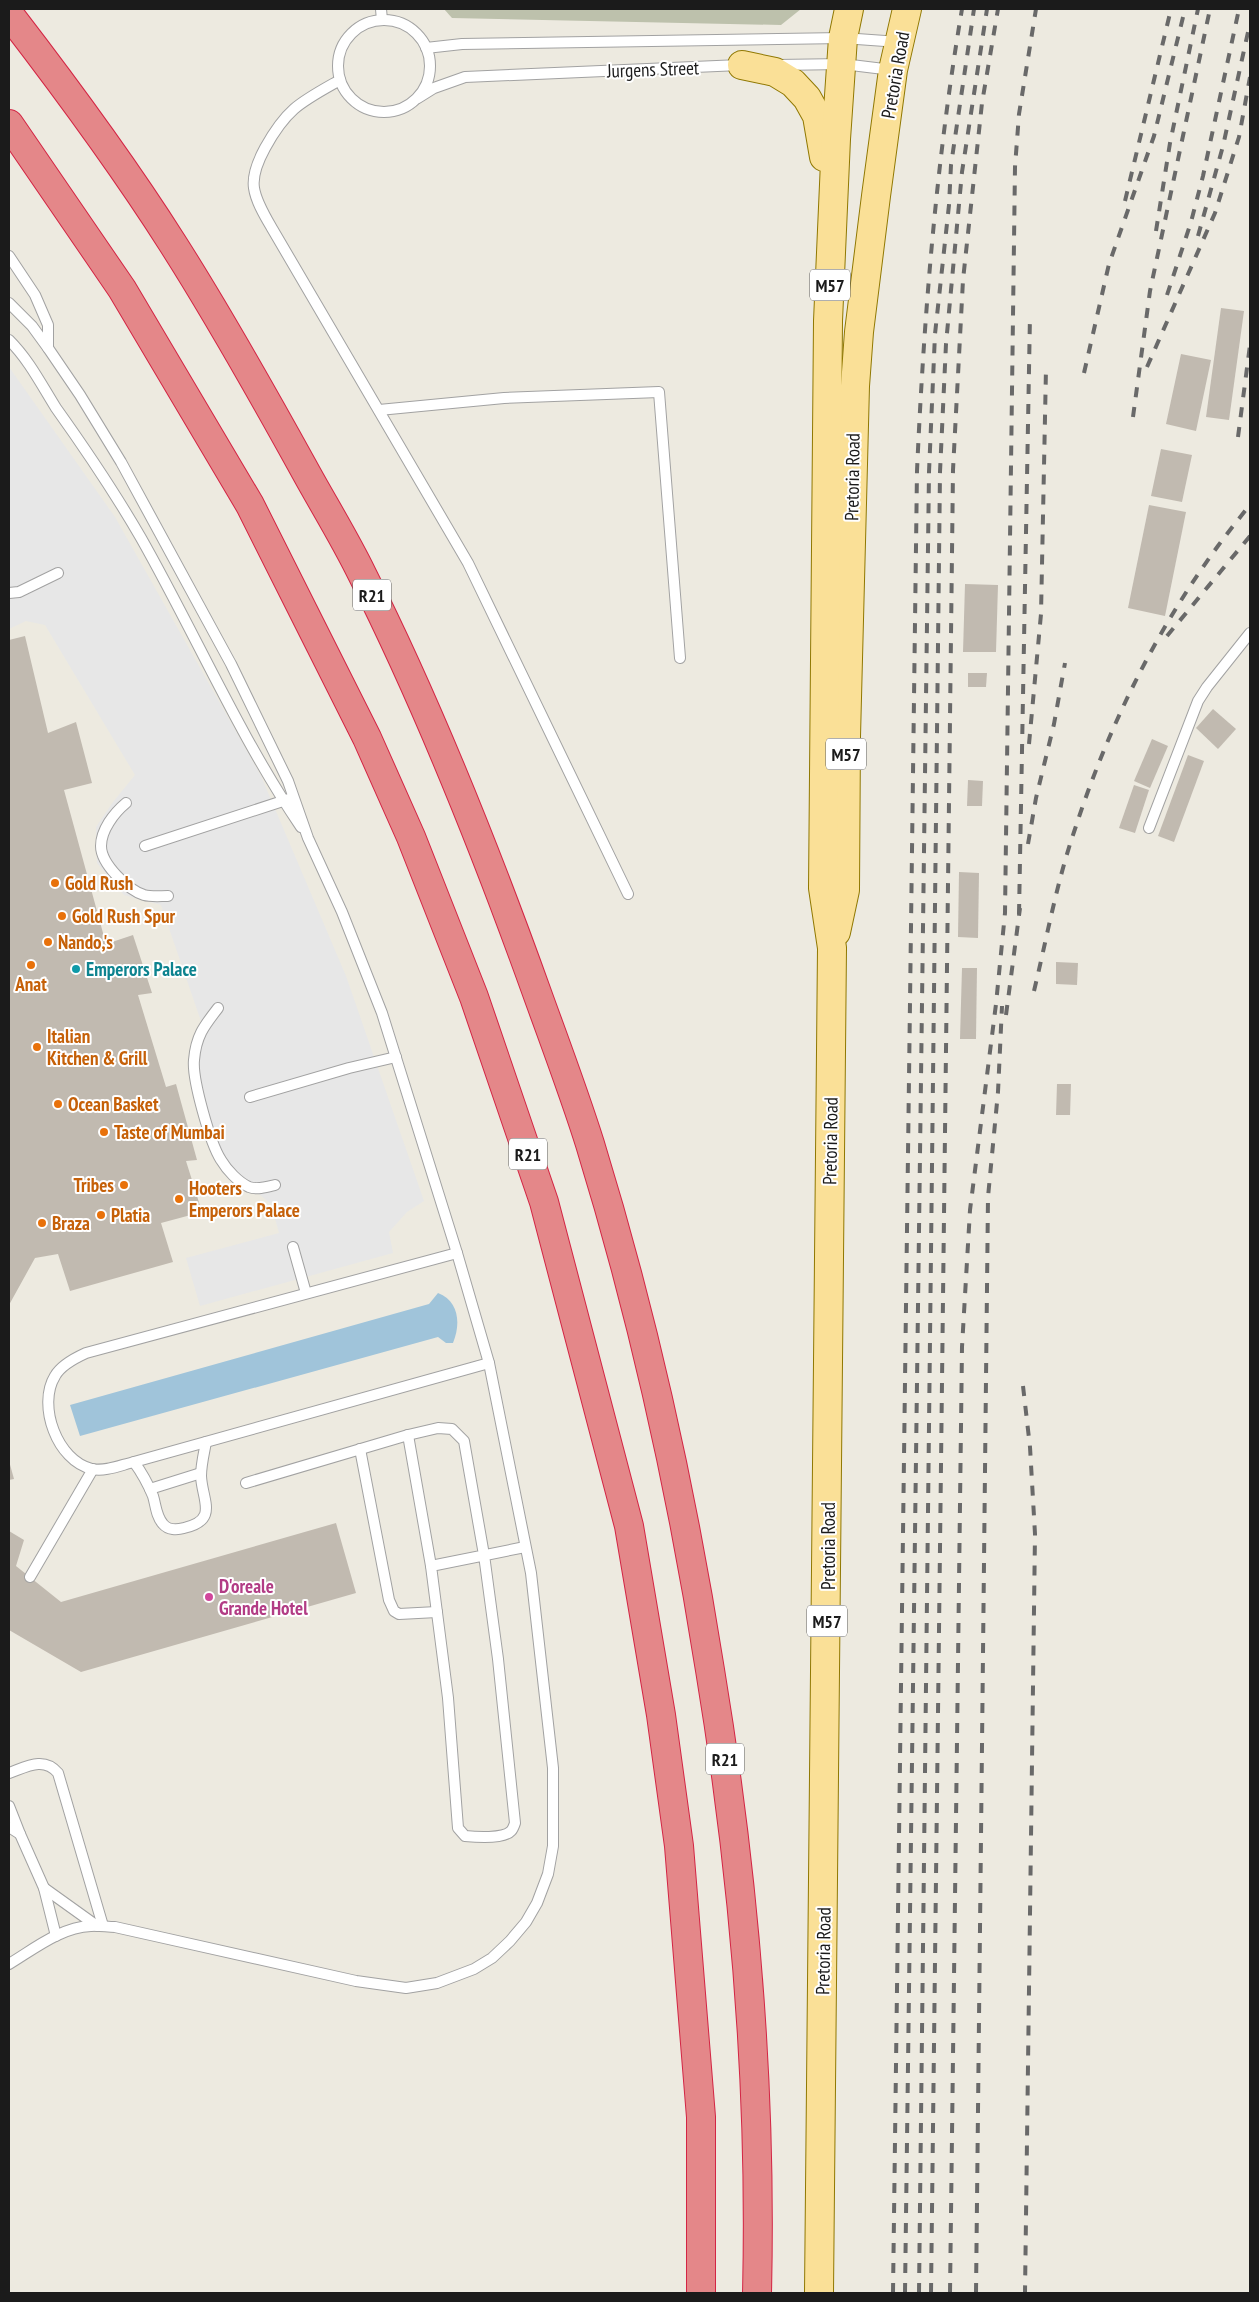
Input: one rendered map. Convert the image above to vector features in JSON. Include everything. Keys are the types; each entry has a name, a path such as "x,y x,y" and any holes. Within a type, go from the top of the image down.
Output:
{"highway":[{"name":"R21","path":"9,14 120,165 173,243 256,381 361,572 448,761 515,932 589,1139 633,1296 669,1444 692,1558 727,1775 742,1920 753,2063 758,2241 757,2293"},
{"name":"R21","path":"9,124 122,289 250,505 363,729 411,837 474,997 544,1202 629,1526 661,1715 679,1846 700,2117 701,2293"}],"main road":[{"name":"Pretoria Road","path":"819,2293 832,948 823,888 828,321 832,218 843,51 849,9"},
{"name":"Pretoria Road","path":"832,948 845,890 850,558 859,332 893,70 907,9"},
{"path":"742,65 775,72 784,76 793,82 812,106 820,125 832,218"}],"lane":[{"path":"381,9 382,20"},
{"path":"382,20 396,22 409,27 419,36 429,56 430,74 418,98 405,108 390,112 373,112 359,105 347,94 340,80 338,63 342,47 352,33 366,24 382,20"},
{"name":"Jurgens Street","path":"418,98 434,88 465,77 742,65 900,42"},
{"name":"Jurgens Street","path":"426,48 462,44 843,51 893,70"},
{"path":"340,80 300,103 283,118 262,153 254,186 268,221 468,563 628,894"},
{"path":"9,256 35,295 48,325 48,348"},
{"path":"9,303 32,326 91,412 177,562 263,726 295,796 308,838 342,912 382,1013 457,1253 488,1363 531,1573 553,1768 552,1846 548,1874 537,1903 526,1922 492,1958 457,1977 437,1983 406,1988 392,1987 356,1981 115,1927 100,1926 81,1927 56,1936 9,1964"},
{"path":"9,340 20,350 102,474 136,530 284,802 308,838"},
{"path":"379,410 504,398 659,392 680,658"},
{"path":"9,583 14,593 58,573"},
{"path":"1149,828 1198,702 1207,687 1250,633"},
{"path":"145,846 284,802 295,796"},
{"path":"126,803 114,813 107,824 101,846 106,862 124,884 144,895 168,896"},
{"path":"218,1008 200,1031 194,1062 196,1078 209,1129 221,1160 235,1177 256,1189 275,1185"},
{"path":"250,1097 349,1068 396,1057"},
{"path":"293,1247 306,1293"},
{"path":"457,1253 86,1353 60,1369 54,1377 49,1400 52,1426 65,1453 82,1465 93,1469 104,1469 488,1363"},
{"path":"246,1483 408,1435 438,1428 452,1429 464,1441 484,1555 498,1659 515,1823 511,1831 504,1835 476,1838 465,1836 458,1828 448,1698 431,1566 408,1435"},
{"path":"134,1462 150,1489 158,1517 165,1526 176,1530 186,1528 202,1520 207,1511 201,1474 206,1442"},
{"path":"360,1449 389,1600 394,1611 399,1614 437,1612"},
{"path":"30,1577 93,1469"},
{"path":"150,1489 201,1474"},
{"path":"431,1566 525,1548"},
{"path":"9,1773 37,1763 45,1763 52,1766 58,1773 100,1926"},
{"path":"9,1806 44,1888 56,1936"},
{"path":"9,1827 20,1834"},
{"path":"44,1888 100,1926"}],"shaded area":[{"path":"444,9 801,9 781,25 452,18"},
{"path":"9,367 115,517 261,776 346,976 424,1201 407,1212 389,1232 393,1253 200,1306 186,1258 279,1233 271,1204 218,1160 197,1069 203,1027 161,905 124,895 97,863 96,827 135,775 45,625 26,621 9,629"}],"water":[{"path":"438,1293 445,1297 454,1307 457,1328 453,1343 446,1343 438,1337 80,1436 70,1405 429,1304"}],"building":[{"path":"1221,308 1244,311 1229,420 1206,417"},
{"path":"1181,354 1211,360 1196,431 1166,424"},
{"path":"1161,449 1192,455 1182,502 1151,496"},
{"path":"1149,505 1186,512 1165,616 1128,608"},
{"path":"965,584 998,585 996,652 963,652"},
{"name":"Emperors Palace","path":"25,636 48,733 76,722 92,783 64,790 106,944 133,935 152,993 138,995 166,1087 176,1084 197,1160 186,1161 202,1212 161,1223 173,1262 70,1291 58,1254 35,1258 9,1305 9,640"},
{"path":"968,673 987,673 986,687 968,687"},
{"path":"1213,709 1236,729 1218,749 1196,728"},
{"path":"1152,739 1168,746 1150,788 1134,781"},
{"path":"1188,755 1204,761 1174,842 1158,836"},
{"path":"968,780 983,781 982,806 967,806"},
{"path":"1134,785 1149,790 1135,833 1119,828"},
{"path":"959,872 979,873 978,938 958,937"},
{"path":"1056,962 1078,963 1077,985 1056,984"},
{"path":"962,968 977,968 976,1039 960,1039"},
{"path":"1057,1084 1071,1084 1070,1115 1056,1115"},
{"path":"9,1461 14,1479 9,1480"},
{"name":"D'oreale Grande Hotel","path":"336,1523 356,1593 81,1672 9,1630 9,1531 24,1540 16,1566 61,1602"}],"railway":[{"path":"893,2293 917,471 932,239 945,124 962,9"},
{"path":"905,2293 929,472 935,334 949,205 951,165 974,9"},
{"path":"919,2293 940,472 946,344 962,172 987,9"},
{"path":"931,2293 953,470 963,280 982,103 998,9"},
{"path":"950,2293 962,1347 970,1210 996,1004 1005,913 1015,167 1019,114 1036,9"},
{"path":"1125,201 1171,9"},
{"path":"1084,373 1109,264 1154,136 1185,9"},
{"path":"1156,231 1170,143 1198,9"},
{"path":"1133,417 1150,291 1210,9"},
{"path":"1167,295 1191,222 1203,176 1239,9"},
{"path":"1198,236 1223,146 1250,23"},
{"path":"1147,367 1215,213 1239,137 1250,77"},
{"path":"1019,914 1030,315"},
{"path":"1238,437 1250,345"},
{"path":"1029,744 1041,614 1046,368"},
{"path":"1034,991 1069,849 1090,785 1107,742 1126,700 1170,618 1221,541 1250,505"},
{"path":"1167,636 1250,536"},
{"path":"1028,844 1065,663"},
{"path":"1006,1015 1020,908"},
{"path":"976,2293 988,1197 998,1092 1002,1006"},
{"path":"1023,1386 1030,1447 1035,1534 1025,2293"}],"place":[{"name":"Gold Rush","path":"55,883"},
{"name":"Gold Rush Spur","path":"62,916"},
{"name":"Nando,'s","path":"48,942"},
{"name":"Anat","path":"31,965"},
{"name":"Emperors Palace","path":"76,969"},
{"name":"Italian Kitchen & Grill","path":"37,1047"},
{"name":"Ocean Basket","path":"58,1104"},
{"name":"Taste of Mumbai","path":"104,1132"},
{"name":"Tribes","path":"124,1185"},
{"name":"Hooters Emperors Palace","path":"179,1199"},
{"name":"Platia","path":"101,1215"},
{"name":"Braza","path":"42,1223"},
{"name":"D'oreale Grande Hotel","path":"209,1597"}]}
